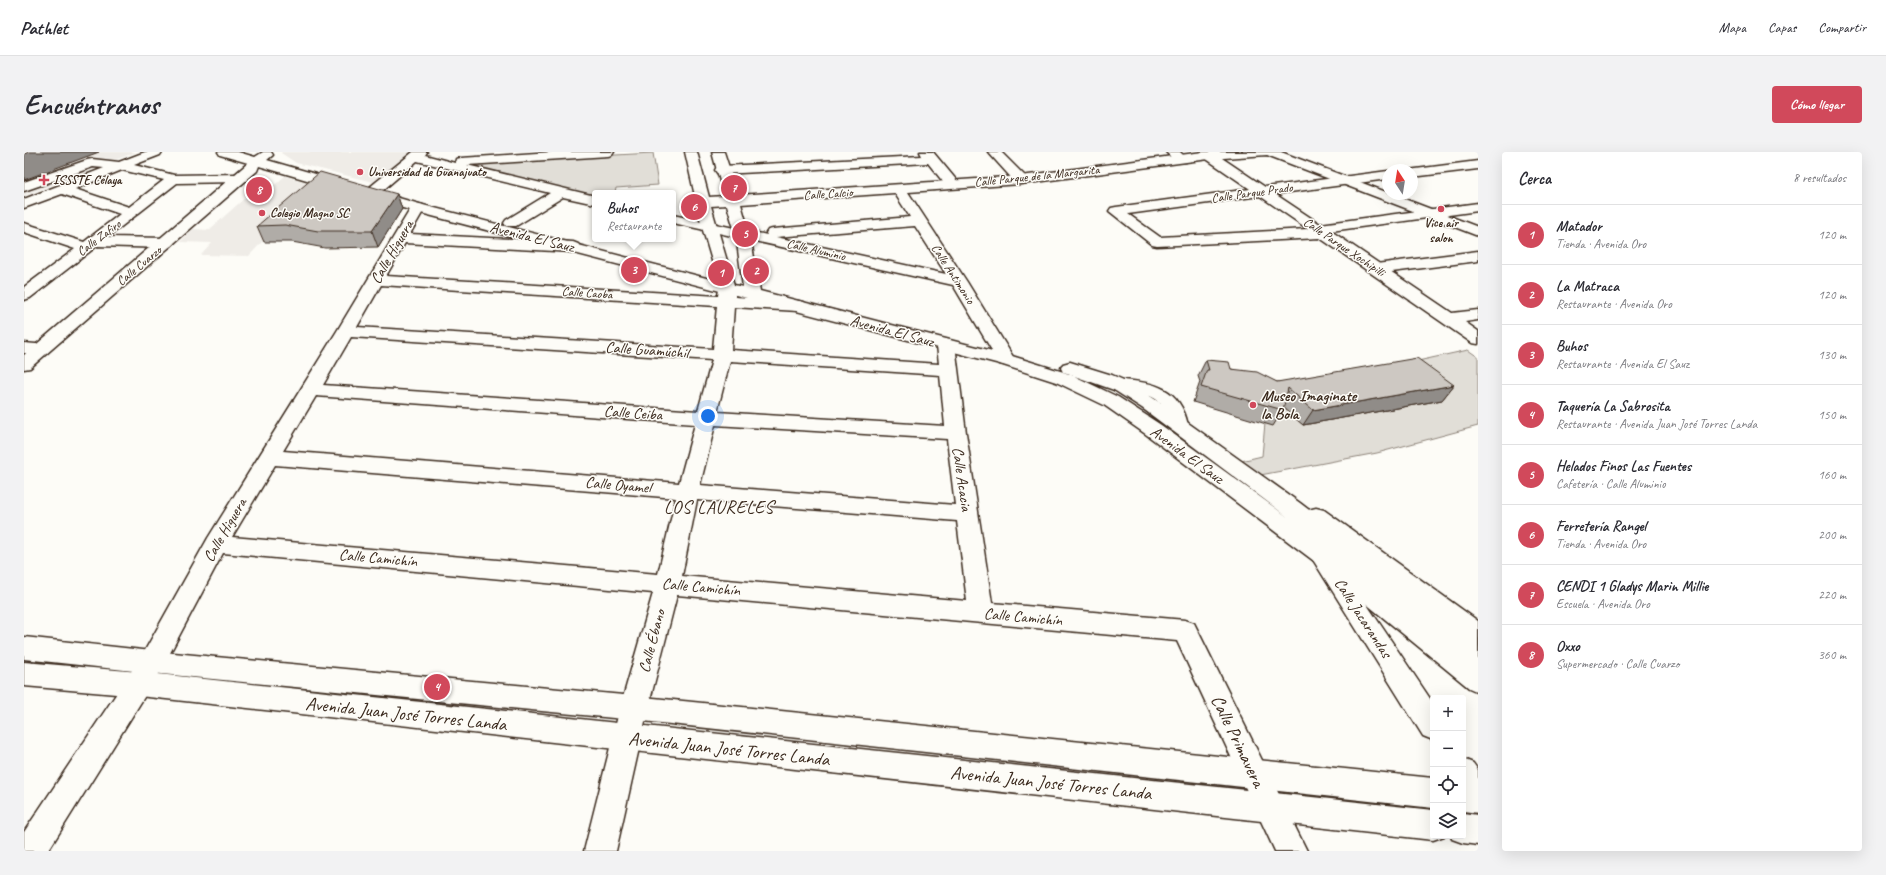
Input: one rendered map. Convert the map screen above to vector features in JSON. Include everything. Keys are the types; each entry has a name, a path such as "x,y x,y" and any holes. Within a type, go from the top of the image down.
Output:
{"street":[{"path":"24,204 62,189 141,152"},
{"path":"24,198 115,165 156,152"},
{"name":"Avenida El Sauz","path":"224,152 265,157 375,191 511,223 726,289"},
{"path":"440,163 608,152"},
{"path":"691,152 726,289"},
{"path":"718,152 732,200 747,235 752,289"},
{"path":"994,152 1021,180"},
{"name":"Calle Parque de la Margarita","path":"953,185 1021,180 1177,155 1264,152"},
{"path":"1270,152 1382,190"},
{"path":"1278,152 1436,214 1478,226"},
{"path":"375,191 418,154 440,163 592,199"},
{"path":"722,170 929,155 953,185"},
{"name":"Calle Parque Xochipilli","path":"1210,155 1478,340"},
{"name":"Calle Cuarzo","path":"28,357 166,243 265,157"},
{"path":"24,188 88,163 115,165 174,179 240,178"},
{"path":"1418,172 1478,165"},
{"name":"Calle Parque Prado","path":"1319,231 1157,242 1116,211 1382,176"},
{"name":"Calle Zafiro","path":"27,290 132,213 174,179"},
{"name":"Calle Calcio","path":"703,202 953,185"},
{"path":"62,189 132,213"},
{"name":"Calle Antimonio","path":"899,189 959,282 1002,354"},
{"name":"Avenida El Sauz","path":"375,191 418,208 573,247 726,289 752,289 1002,354 1105,379 1121,386 1146,388 1164,396 1173,407 1177,415 1178,425 1298,508 1478,654"},
{"path":"511,223 561,192"},
{"path":"1405,200 1478,232"},
{"path":"1319,231 1478,207"},
{"name":"Calle Higuera","path":"30,851 146,673 216,544 346,331 418,208"},
{"name":"Calle Aluminio","path":"676,220 959,282"},
{"path":"747,235 919,221"},
{"path":"24,227 38,232 90,244 166,243"},
{"path":"24,238 38,232"},
{"path":"400,238 573,247"},
{"path":"1376,270 1478,256"},
{"name":"Calle Caoba","path":"376,280 726,289 798,306"},
{"name":"Calle Ébano","path":"600,851 634,708 668,584 688,491 722,355 726,289"},
{"name":"Avenida El Sauz","path":"752,289 798,306 946,345 1002,354 1063,378 1111,401 1154,430 1322,555 1478,680"},
{"path":"1449,319 1478,314"},
{"name":"Calle Guamúchil","path":"346,331 949,370"},
{"name":"Calle Acacia","path":"946,345 956,433 981,613"},
{"name":"Calle Ceiba","path":"310,390 707,418 956,433"},
{"name":"Calle Oyamel","path":"268,457 967,514"},
{"path":"1298,508 1478,635"},
{"name":"Calle Jacarandas","path":"1298,508 1322,555 1430,722"},
{"name":"Calle Camichín","path":"216,544 1185,631"},
{"name":"Calle Primavera","path":"1185,631 1291,851"},
{"name":"Avenida Juan José Torres Landa","path":"24,648 146,673 627,738 1270,806 1430,825"},
{"name":"Avenida Juan José Torres Landa","path":"24,674 146,673 634,708 1430,793"},
{"path":"1466,778 1478,797"},
{"path":"1466,796 1478,797"},
{"path":"1466,828 1478,830"}],"shaded area":[{"name":"ISSSTE Celaya","path":"24,152 136,152 24,196"},
{"name":"Universidad de Guanajuato","path":"411,152 373,182 296,163 281,153"},
{"path":"653,153 658,185 616,188 616,190 592,190 592,195 448,164"},
{"name":"Colegio Magno SC","path":"285,176 325,187 262,242 249,256 201,255 212,243 180,242 193,229 209,230 247,196 262,196"},
{"path":"1468,350 1478,357 1478,426 1377,453 1255,476 1237,462 1262,456 1265,423 1273,425 1271,397 1303,425 1441,400 1395,366"}],"building":[{"path":"320,172 397,194 372,231 318,231 285,225 257,226"},
{"path":"1417,358 1454,385 1313,410 1288,388 1283,410 1201,387 1207,370 1209,370 1206,360 1229,362 1231,369 1257,372 1277,382"}],"place":[{"name":"Universidad de Guanajuato","path":"360,172"},
{"name":"ISSSTE Celaya","path":"44,180"},
{"name":"CENDI 1 Gladys Marin Millie","path":"734,188"},
{"name":"Oxxo","path":"259,190"},
{"name":"Ferretería Rangel","path":"694,207"},
{"name":"Vice air salon","path":"1441,209"},
{"name":"Colegio Magno SC","path":"262,213"},
{"name":"Helados Finos Las Fuentes","path":"745,234"},
{"name":"Buhos","path":"634,270"},
{"name":"La Matraca","path":"756,271"},
{"name":"Matador","path":"721,273"},
{"name":"Museo Imaginate la Bola","path":"1253,405"},
{"name":"Taquería La Sabrosita","path":"437,687"}],"district":[{"name":"LOS LAURELES","path":"719,507"}]}
